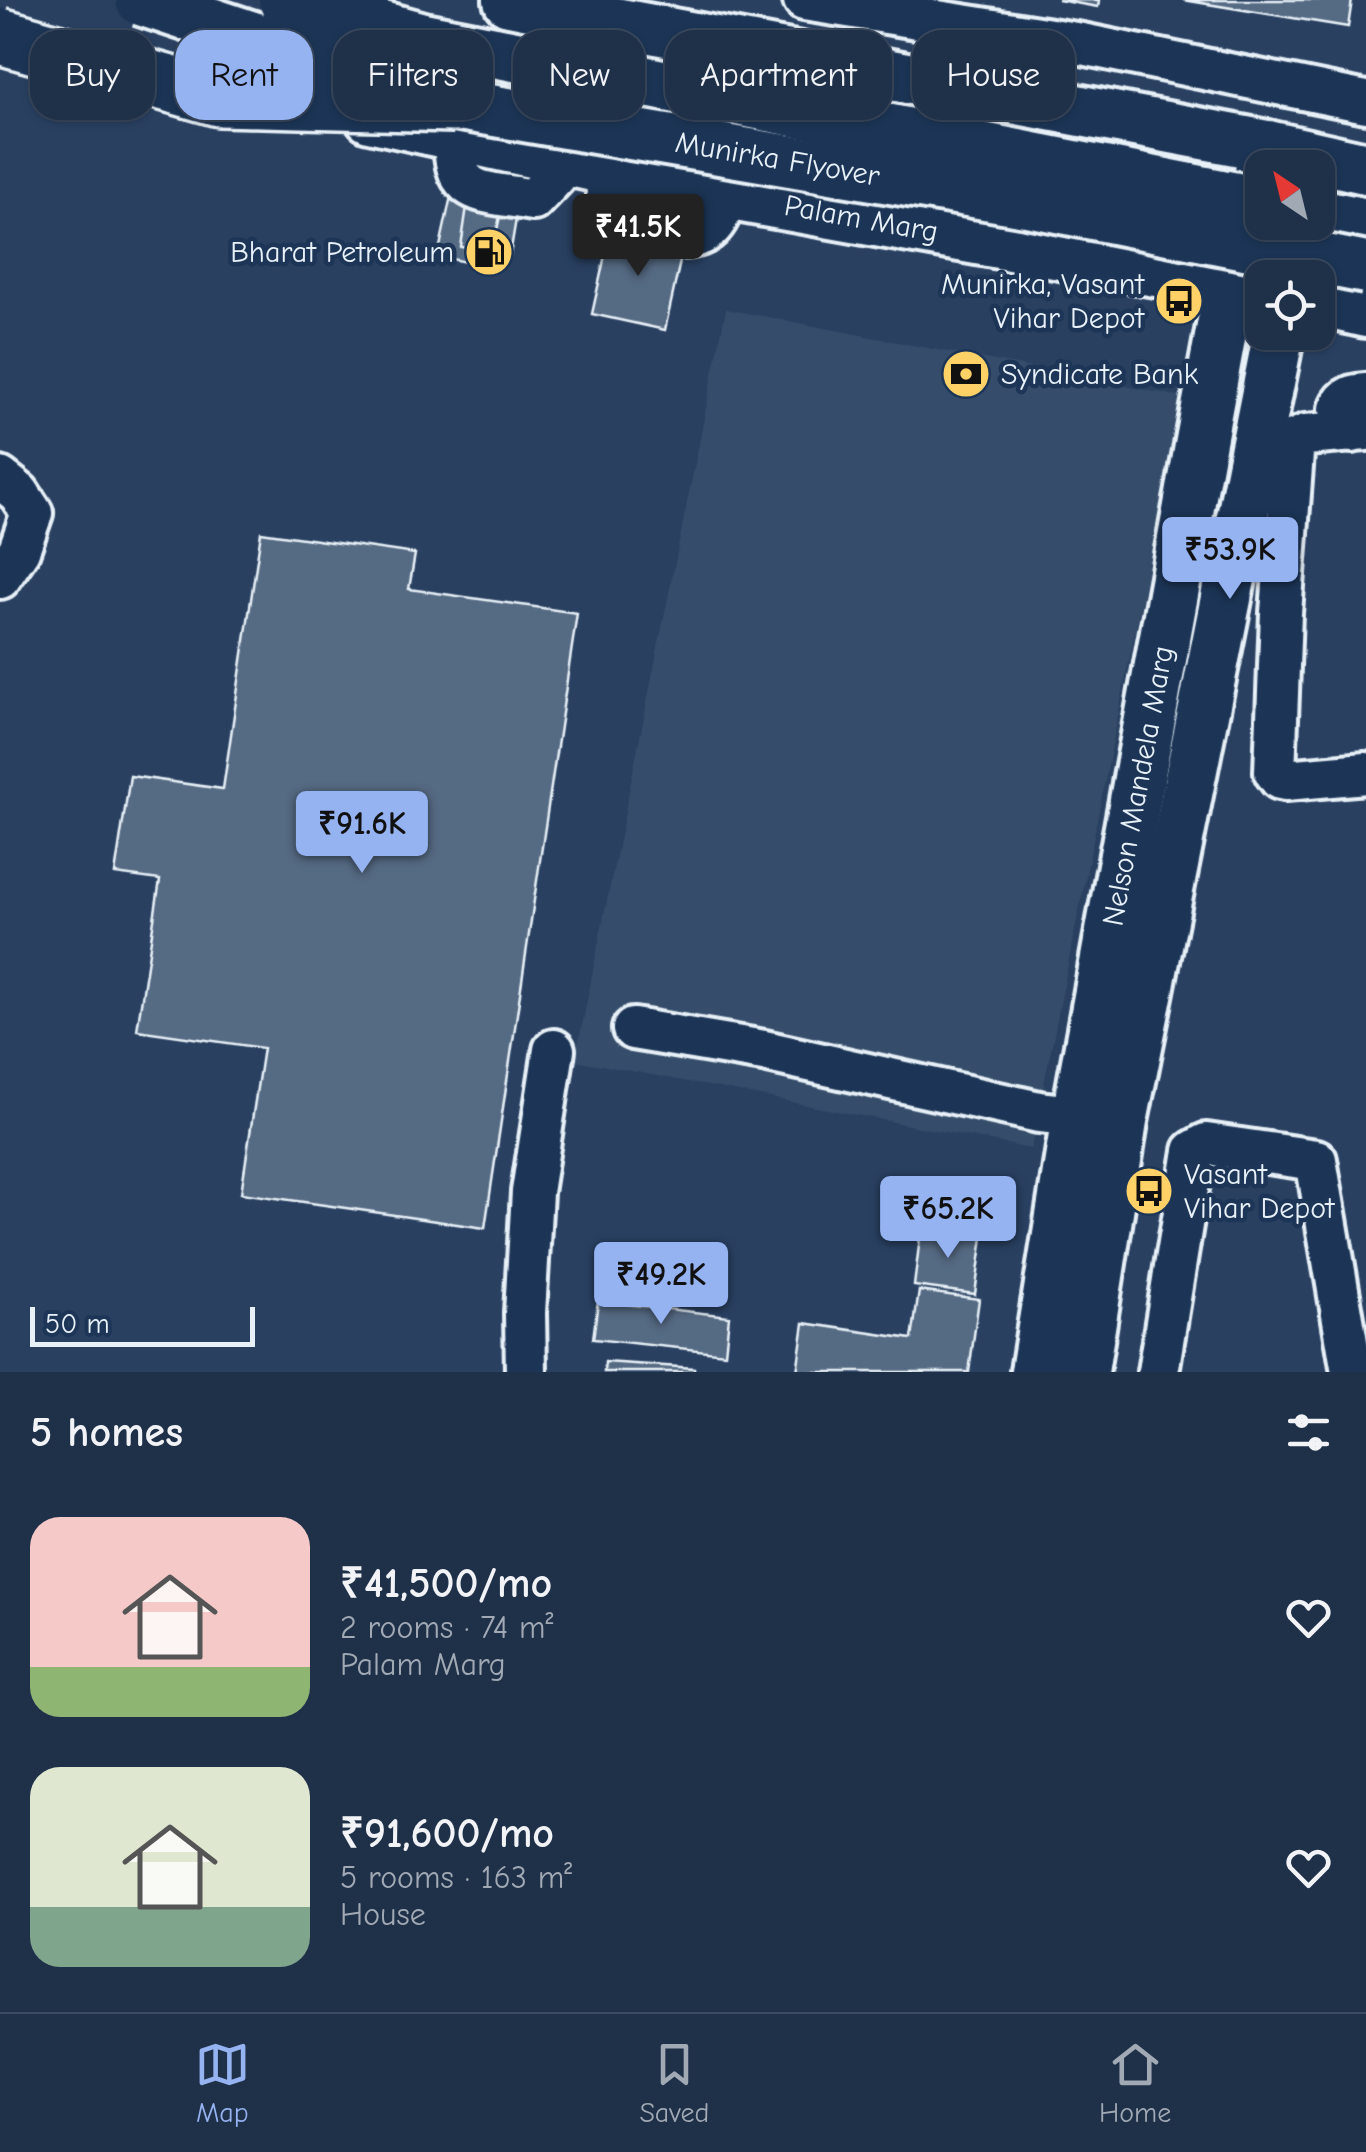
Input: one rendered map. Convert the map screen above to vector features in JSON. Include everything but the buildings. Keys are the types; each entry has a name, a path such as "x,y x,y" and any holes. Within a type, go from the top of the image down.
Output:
{"highway":[{"path":"0,36 219,98 333,108"}],"main road":[{"name":"Munirka Flyover","path":"141,0 333,73"},
{"name":"Munirka Flyover","path":"284,0 423,38 1245,200"},
{"path":"510,0 1280,150"},
{"name":"Palam Marg","path":"0,13 183,74 333,99"},
{"name":"Palam Marg","path":"457,120 584,164 727,194 1245,286"},
{"name":"Munirka Flyover","path":"461,120 1027,201 1366,268"},
{"name":"Nelson Mandela Marg","path":"1250,260 1267,146"},
{"path":"1335,218 1366,224"},
{"name":"Nelson Mandela Marg","path":"1083,1372 1099,1119 1245,292"},
{"path":"1335,305 1366,312"},
{"name":"Nelson Mandela Marg","path":"1036,1372 1215,651 1278,435 1279,350"}],"street":[{"path":"804,0 1082,44 1366,102"},
{"path":"1359,431 1342,414 1342,404 1350,396 1366,394"},
{"path":"1359,431 1278,435 1281,612 1276,775 1285,780 1366,773"},
{"path":"0,478 19,493 32,514 19,550 0,578"},
{"path":"1215,651 1281,612"},
{"path":"632,1030 764,1051 1039,1112 1099,1119"},
{"path":"526,1372 532,1192 554,1050"},
{"path":"1158,1372 1194,1151 1206,1144 1316,1160 1352,1372"}],"shaded area":[{"path":"726,309 1182,397 1031,1149 575,1060"}],"place":[{"name":"Bharat Petroleum","path":"489,252"},
{"name":"Munirka, Vasant Vihar Depot","path":"1179,301"},
{"name":"Syndicate Bank","path":"966,374"},
{"name":"Vasant Vihar Depot","path":"1149,1191"}]}
